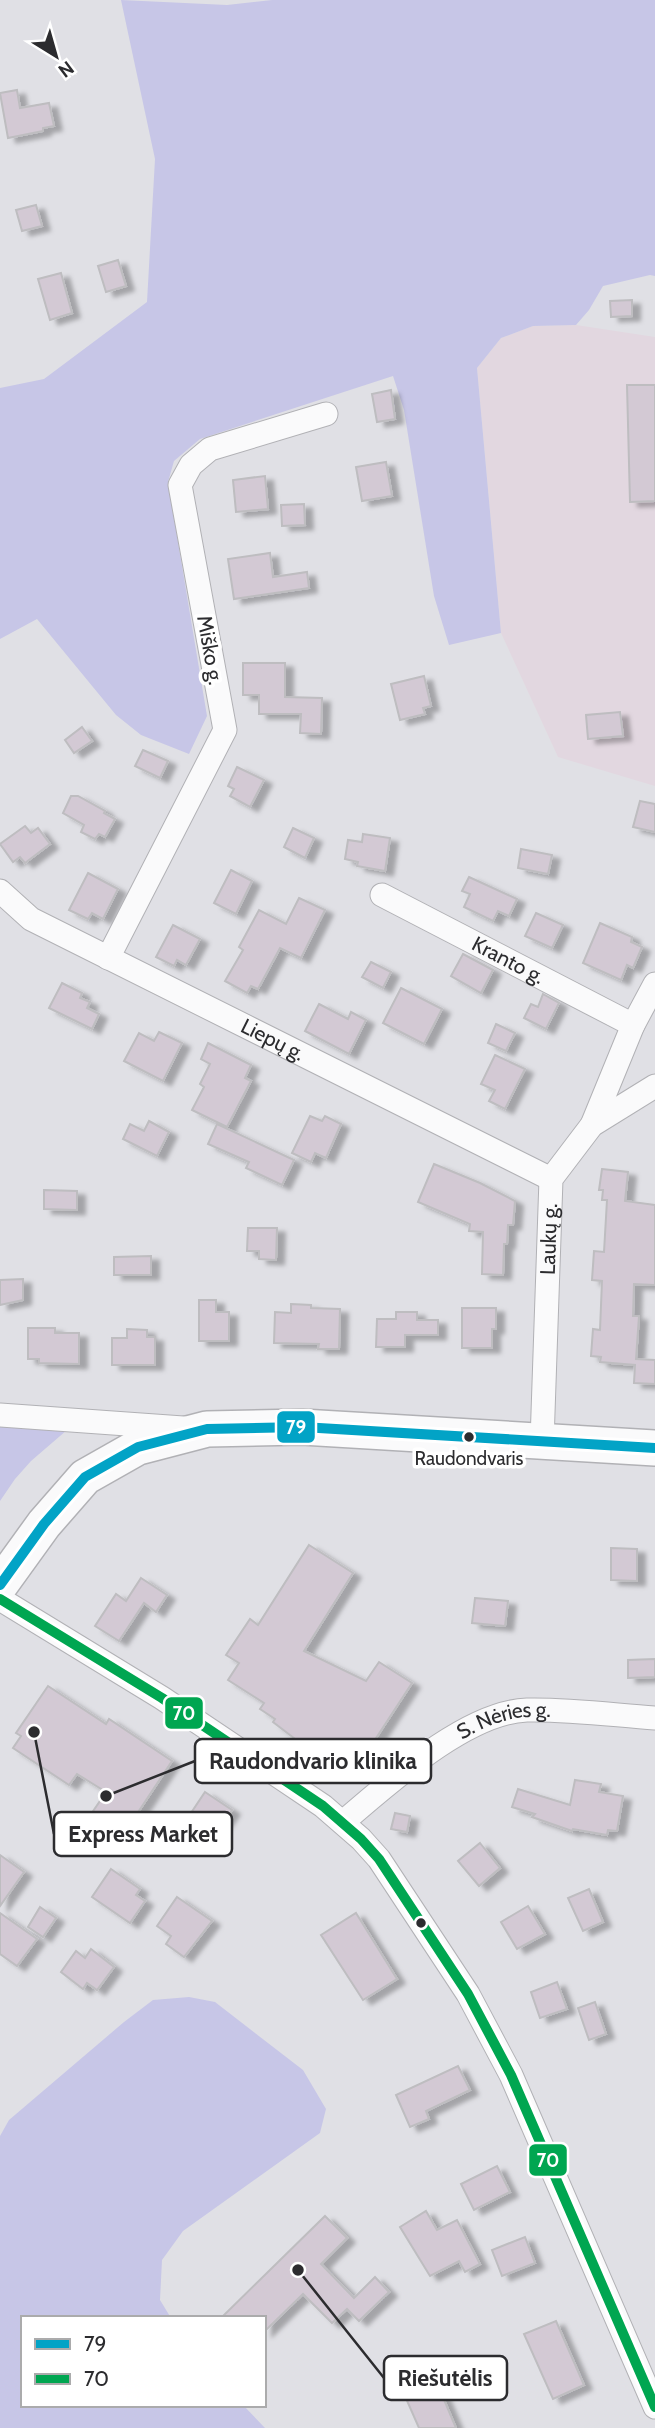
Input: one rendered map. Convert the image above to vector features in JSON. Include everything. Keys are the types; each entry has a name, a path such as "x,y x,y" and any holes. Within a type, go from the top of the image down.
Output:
{"main road":[{"path":"0,1585 44,1524 85,1477 138,1447 207,1429 302,1427 655,1448"}],"street":[{"name":"Miško g.","path":"108,958 225,730 180,485 191,465 210,449 326,414"},
{"name":"Liepų g.","path":"0,891 31,919 551,1179"},
{"name":"Kranto g.","path":"382,895 633,1025"},
{"path":"592,1125 633,1025 655,984"},
{"name":"Laukų g.","path":"542,1442 551,1179 592,1125 655,1086"},
{"path":"0,1415 207,1429"},
{"path":"0,1599 162,1698 323,1806 370,1849 392,1878 488,2029 528,2113 655,2407"},
{"name":"S. Nėries g.","path":"342,1822 431,1752 467,1728 500,1715 526,1710 655,1718"}],"shaded area":[{"path":"121,0 227,5 272,0 655,0 655,276 603,286 589,310 576,325 533,326 501,338 477,368 501,633 449,645 434,596 404,410 393,376 200,439 174,461 168,482 207,716 189,754 141,735 116,715 37,619 0,639 0,388 44,379 147,302 155,159"},
{"path":"576,325 655,337 655,786 558,757 501,633 477,368 501,338 533,326"},
{"path":"0,1424 67,1430 31,1461 0,1501"},
{"path":"189,1997 215,2002 303,2070 326,2109 320,2133 183,2231 162,2260 160,2300 170,2316 21,2316 21,2407 245,2407 265,2428 0,2428 0,2136 9,2120 153,2000"}],"building":[{"path":"17,90 20,108 49,103 54,126 8,138 0,93"},
{"path":"36,205 42,226 22,231 16,210"},
{"path":"118,260 126,286 106,292 98,266"},
{"path":"61,273 72,313 50,320 38,279"},
{"path":"632,300 632,316 611,317 610,301"},
{"path":"627,385 655,385 655,501 630,502"},
{"path":"391,390 395,419 377,422 372,394"},
{"path":"386,462 392,496 362,501 356,467"},
{"path":"265,476 268,509 236,512 233,480"},
{"path":"304,504 305,525 282,526 281,505"},
{"path":"270,553 273,577 307,572 309,588 234,599 228,559"},
{"path":"243,663 285,663 285,697 322,698 321,734 300,733 301,714 259,714 259,695 243,695"},
{"path":"424,676 431,706 423,708 425,714 400,720 391,684"},
{"path":"620,712 623,736 588,739 586,715"},
{"path":"82,727 92,741 74,753 65,740"},
{"path":"143,750 168,761 160,778 135,766"},
{"path":"237,767 264,780 250,807 230,796 234,789 228,786"},
{"path":"71,796 78,796 115,819 105,837 99,834 95,839 81,832 84,825 63,813"},
{"path":"640,801 655,804 655,832 633,827"},
{"path":"25,826 31,833 38,828 50,844 25,863 20,857 13,862 0,844"},
{"path":"293,828 314,838 305,858 284,847"},
{"path":"363,834 390,838 385,871 357,866 358,862 345,859 348,840 362,842"},
{"path":"521,849 552,855 548,874 518,868"},
{"path":"231,870 252,881 236,914 214,903"},
{"path":"88,873 118,889 103,919 92,913 88,919 69,910"},
{"path":"469,877 517,899 509,916 498,911 493,921 464,907 470,894 462,891"},
{"path":"299,898 325,910 301,958 280,948 258,989 251,986 247,993 225,981 243,950 239,947 259,910 286,924"},
{"path":"536,913 563,925 552,948 525,936"},
{"path":"600,923 632,937 631,942 642,947 633,968 627,965 621,980 583,963"},
{"path":"173,925 200,939 186,965 177,960 174,966 156,957"},
{"path":"463,954 493,970 481,993 451,976"},
{"path":"371,962 391,972 383,988 362,977"},
{"path":"62,983 82,993 80,998 90,1002 87,1008 99,1014 92,1029 49,1008"},
{"path":"401,988 442,1009 424,1044 383,1023"},
{"path":"543,994 559,1003 546,1029 524,1018 531,1004 538,1007"},
{"path":"319,1004 348,1019 351,1012 366,1020 349,1054 305,1031"},
{"path":"496,1024 515,1033 506,1051 488,1043"},
{"path":"159,1032 182,1043 163,1081 124,1061 139,1033 154,1041"},
{"path":"208,1043 251,1065 245,1078 251,1081 227,1127 192,1110 204,1087 200,1084 210,1064 201,1059"},
{"path":"495,1055 525,1069 505,1109 489,1101 495,1090 481,1084"},
{"path":"310,1116 322,1121 325,1116 341,1124 326,1158 315,1153 311,1162 292,1153"},
{"path":"149,1121 169,1132 157,1156 123,1139 130,1124 144,1131"},
{"path":"217,1124 294,1160 282,1185 246,1168 249,1162 208,1144"},
{"path":"434,1164 515,1201 513,1225 508,1225 507,1244 504,1244 503,1275 482,1274 483,1232 469,1231 470,1224 418,1202"},
{"path":"602,1169 628,1172 625,1201 655,1205 655,1285 634,1284 633,1316 639,1316 636,1359 655,1360 655,1384 634,1383 635,1365 600,1362 601,1357 591,1356 593,1329 600,1330 602,1281 592,1280 594,1251 604,1252 607,1200 602,1200 603,1190 599,1190"},
{"path":"44,1190 77,1191 77,1210 44,1209"},
{"path":"248,1228 277,1228 276,1260 259,1259 259,1251 247,1251"},
{"path":"151,1256 151,1275 114,1275 114,1257"},
{"path":"23,1279 23,1300 0,1305 0,1280"},
{"path":"199,1300 216,1300 216,1312 229,1312 229,1341 199,1341"},
{"path":"291,1304 340,1309 339,1349 318,1349 319,1344 274,1343 275,1312 291,1313"},
{"path":"462,1308 496,1308 492,1348 462,1348"},
{"path":"396,1312 417,1312 417,1320 438,1320 438,1335 405,1335 405,1347 376,1347 377,1319 396,1319"},
{"path":"28,1328 55,1328 55,1333 79,1333 79,1364 39,1363 39,1359 28,1359"},
{"path":"127,1329 147,1330 147,1337 155,1337 155,1365 112,1365 112,1338 127,1338"},
{"path":"309,1545 353,1573 304,1651 366,1681 379,1662 412,1683 365,1755 349,1745 331,1774 314,1764 317,1760 301,1749 303,1745 260,1709 264,1703 228,1680 239,1663 226,1655 250,1619 258,1625"},
{"path":"611,1548 637,1549 637,1581 611,1580"},
{"path":"141,1578 167,1595 156,1612 144,1603 119,1641 95,1626 116,1594 126,1601"},
{"path":"475,1598 508,1601 505,1626 472,1623"},
{"path":"655,1659 655,1677 628,1678 628,1660"},
{"path":"48,1686 106,1724 109,1719 172,1761 115,1847 83,1826 106,1792 77,1774 69,1785 13,1748 21,1736 16,1733"},
{"path":"575,1780 601,1784 599,1792 623,1796 617,1831 608,1830 607,1835 573,1829 572,1831 512,1807 518,1789 570,1805"},
{"path":"205,1792 232,1810 218,1831 221,1833 212,1847 189,1832 199,1818 191,1813"},
{"path":"395,1813 410,1816 407,1832 391,1829"},
{"path":"480,1843 500,1868 479,1886 458,1861"},
{"path":"0,1855 24,1872 0,1906"},
{"path":"111,1869 140,1889 136,1895 145,1901 130,1923 92,1897"},
{"path":"589,1889 603,1922 583,1931 568,1898"},
{"path":"177,1897 212,1921 184,1957 166,1944 171,1936 157,1926"},
{"path":"528,1906 545,1934 517,1949 501,1922"},
{"path":"40,1907 56,1918 43,1937 28,1927"},
{"path":"0,1913 37,1939 17,1966 0,1954"},
{"path":"356,1913 397,1979 363,2000 321,1935"},
{"path":"91,1949 114,1967 97,1990 87,1983 83,1989 61,1972 76,1951 85,1958"},
{"path":"557,1982 567,2009 540,2018 531,1992"},
{"path":"595,2002 606,2034 589,2040 578,2008"},
{"path":"458,2066 470,2090 426,2111 429,2119 410,2127 396,2095"},
{"path":"497,2166 510,2192 474,2210 461,2184"},
{"path":"426,2211 437,2230 457,2220 480,2264 465,2272 459,2261 430,2276 400,2227"},
{"path":"325,2216 347,2238 321,2264 354,2298 375,2277 389,2292 359,2321 347,2309 332,2323 303,2294 266,2330 266,2316 223,2316"},
{"path":"525,2237 535,2263 502,2276 492,2250"},
{"path":"556,2321 584,2385 553,2399 524,2334"},
{"path":"426,2357 456,2428 419,2428 394,2371"}],"transit line":[{"name":"79","path":"0,1585 44,1524 85,1477 138,1447 207,1429 302,1427 655,1448"},
{"name":"70","path":"0,1599 162,1698 323,1806 361,1839 379,1859 468,1994 511,2075 655,2407"}],"place":[{"name":"Raudondvaris","path":"469,1437"},
{"name":"Express Market","path":"34,1732"},
{"name":"Raudondvario klinika","path":"106,1796"},
{"name":"Riešutėlis","path":"298,2270"}]}
